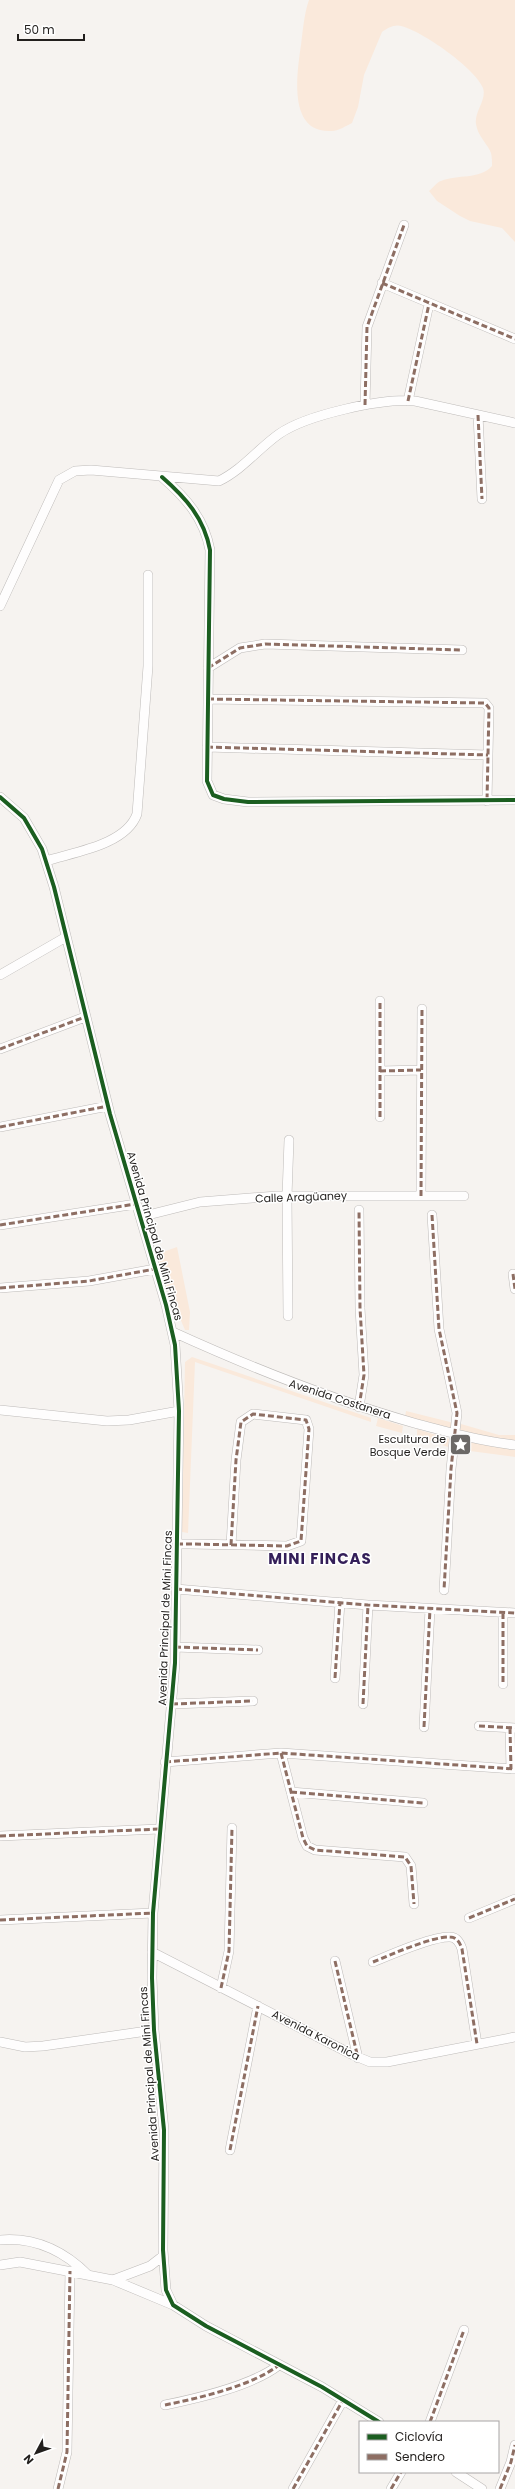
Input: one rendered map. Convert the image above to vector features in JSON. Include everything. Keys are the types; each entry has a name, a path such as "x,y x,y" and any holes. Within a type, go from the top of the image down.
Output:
{"street":[{"path":"365,405 366,327 404,225"},
{"path":"382,283 515,339"},
{"path":"408,401 429,304"},
{"path":"0,606 59,480 75,472 91,470 219,481 290,428 365,405 408,401 515,423"},
{"path":"478,415 482,499"},
{"path":"162,477 190,504 208,535 210,550 207,781 210,792 217,798 233,801 515,800"},
{"path":"46,861 114,839 130,829 137,814 148,666 148,575"},
{"path":"208,668 240,648 265,644 462,650"},
{"path":"208,699 485,703 490,708 487,800"},
{"path":"207,747 488,755"},
{"name":"Avenida Principal de Mini Fincas","path":"0,797 17,811 30,826 46,861 108,1106 173,1332 179,1411 175,1647 172,1704 159,1829 153,1913 152,1952 154,2030 164,2130 163,2256 166,2290 173,2305"},
{"path":"0,975 66,937"},
{"path":"380,1001 380,1116"},
{"path":"421,1196 422,1009"},
{"path":"0,1050 85,1017"},
{"path":"380,1071 421,1070"},
{"path":"0,1127 108,1106"},
{"path":"288,1316 287,1196 289,1140"},
{"name":"Calle Aragüaney","path":"140,1217 200,1202 287,1196 464,1196"},
{"path":"0,1225 136,1204"},
{"path":"359,1210 360,1308 364,1375 359,1407"},
{"path":"432,1215 439,1329 456,1404 444,1590"},
{"path":"0,1288 89,1280 155,1269"},
{"path":"513,1274 515,1289"},
{"name":"Avenida Costanera","path":"173,1332 264,1373 359,1407 454,1434 515,1445"},
{"path":"0,1410 107,1421 129,1420 179,1411"},
{"path":"177,1544 231,1545 287,1546 301,1541 308,1429 306,1420 253,1414 241,1422 236,1460 231,1545"},
{"path":"176,1589 368,1605 515,1613"},
{"path":"335,1678 340,1602"},
{"path":"363,1704 368,1605"},
{"path":"424,1727 430,1609"},
{"path":"503,1613 503,1684"},
{"path":"175,1647 258,1650"},
{"path":"172,1704 253,1701"},
{"path":"165,1762 281,1753 513,1769 513,1728 479,1726"},
{"path":"281,1753 303,1838 307,1846 315,1850 405,1857 411,1866 414,1904"},
{"path":"291,1792 423,1803"},
{"path":"221,1988 229,1951 232,1828"},
{"path":"0,1836 159,1829"},
{"path":"469,1918 515,1899"},
{"path":"0,1920 153,1913"},
{"path":"373,1962 436,1939 449,1936 457,1940 462,1949 477,2044"},
{"name":"Avenida Karonica","path":"152,1952 358,2058 370,2062 387,2062 515,2037"},
{"path":"335,1961 358,2058"},
{"path":"230,2150 258,2006"},
{"path":"0,2042 15,2046 37,2046 154,2030"},
{"path":"0,2240 19,2240 43,2244 67,2256 88,2275"},
{"path":"113,2280 150,2266 163,2256"},
{"path":"0,2265 20,2262 113,2280 173,2305 206,2326 343,2400 377,2421"},
{"path":"58,2489 67,2452 70,2271"},
{"path":"430,2421 464,2330"},
{"path":"165,2405 202,2397 256,2378 279,2365"},
{"path":"293,2489 343,2400"},
{"path":"500,2489 511,2462 515,2444"},
{"path":"391,2489 400,2473"},
{"path":"458,2473 482,2489"}],"shaded area":[{"path":"309,0 515,0 515,242 502,228 470,221 460,216 437,201 429,191 441,181 481,173 492,166 492,160 490,150 478,132 476,124 477,115 484,92 483,88 470,71 459,61 447,51 422,35 410,29 399,26 391,27 382,32 364,75 358,107 352,123 332,131 318,129 308,123 301,112 298,100 297,85 304,22"},
{"path":"177,1247 190,1312 189,1330 185,1330 167,1288 159,1260 163,1252"},
{"path":"192,1357 371,1418 371,1422 195,1362 188,1533 182,1532 185,1362"},
{"path":"406,1411 454,1423 453,1430 405,1417"},
{"path":"378,1418 403,1426 402,1433 376,1426"},
{"path":"461,1424 499,1435 515,1435 515,1440 499,1440 460,1431"},
{"path":"417,1429 449,1439 448,1447 417,1436"},
{"path":"456,1440 515,1447 515,1457 455,1449"}],"marked path":[{"path":"365,405 367,327 404,225"},
{"path":"382,283 515,339"},
{"path":"408,401 429,304"},
{"path":"478,415 482,499"},
{"path":"208,668 240,648 265,644 462,650"},
{"path":"208,699 485,703 489,708 487,801"},
{"path":"207,747 488,755"},
{"path":"380,1001 380,1117"},
{"path":"421,1196 422,1009"},
{"path":"0,1049 85,1017"},
{"path":"380,1071 421,1070"},
{"path":"0,1127 108,1106"},
{"path":"0,1225 136,1204"},
{"path":"359,1210 360,1308 364,1375 359,1407"},
{"path":"432,1215 439,1329 457,1413 451,1469 444,1590"},
{"path":"0,1288 89,1281 155,1269"},
{"path":"513,1274 515,1289"},
{"path":"177,1544 189,1544 287,1546 301,1541 309,1429 306,1420 253,1414 241,1422 236,1460 231,1545"},
{"path":"176,1589 368,1605 515,1613"},
{"path":"335,1678 340,1602"},
{"path":"363,1704 368,1605"},
{"path":"424,1727 430,1609"},
{"path":"503,1613 503,1684"},
{"path":"175,1647 258,1650"},
{"path":"172,1704 253,1701"},
{"path":"479,1726 515,1728"},
{"path":"510,1728 511,1769"},
{"path":"281,1753 303,1838 307,1846 315,1850 405,1857 411,1866 414,1904"},
{"path":"165,1762 281,1753 515,1769"},
{"path":"291,1792 423,1803"},
{"path":"221,1988 229,1951 232,1828"},
{"path":"0,1836 159,1829"},
{"path":"469,1918 515,1899"},
{"path":"0,1920 153,1913"},
{"path":"373,1962 412,1946 433,1940 450,1937 456,1939 462,1949 477,2044"},
{"path":"335,1961 358,2058"},
{"path":"230,2150 258,2006"},
{"path":"58,2489 67,2452 70,2271"},
{"path":"430,2421 464,2330"},
{"path":"165,2405 209,2395 240,2385 255,2379 279,2365"},
{"path":"293,2489 343,2400"},
{"path":"500,2489 511,2462 515,2445"},
{"path":"391,2489 400,2473"}],"cycle path":[{"path":"162,477 179,493 199,518 210,550 207,781 213,795 224,799 248,802 515,800"},
{"path":"0,797 24,818 42,849 54,887 110,1114 166,1305 175,1345 179,1411 175,1663 153,1913 152,1978 154,2030 164,2130 163,2250 166,2290 173,2305 206,2326 322,2387 377,2421"}],"place":[{"name":"Escultura de Bosque Verde","path":"461,1445"}],"district":[{"name":"MINI FINCAS","path":"320,1559"}]}
